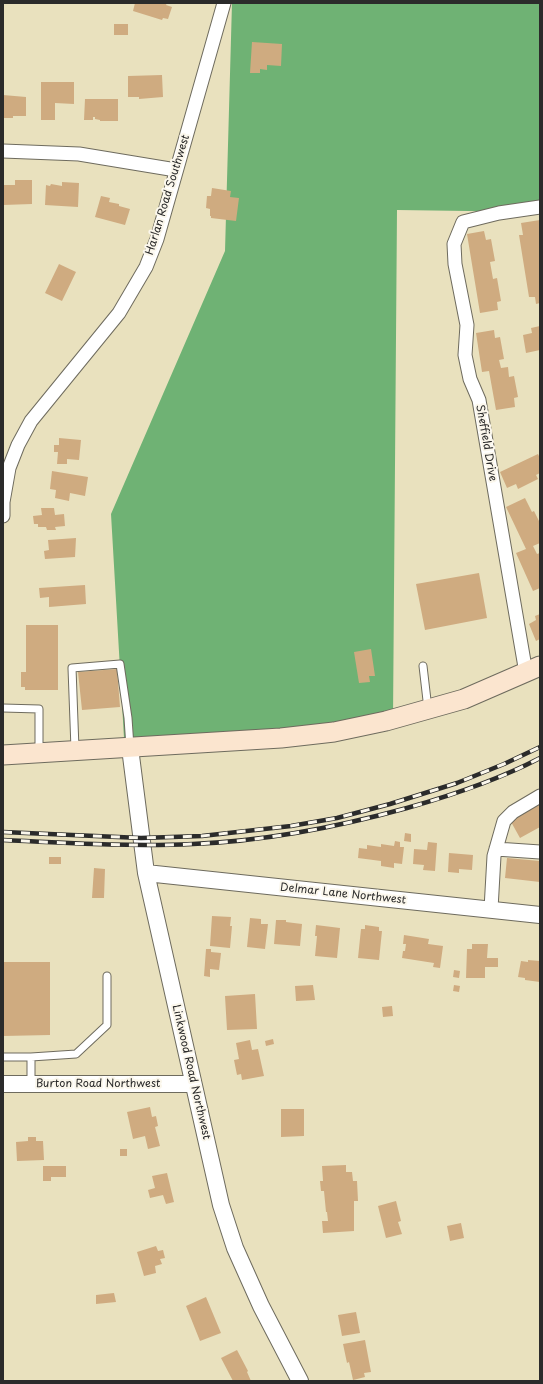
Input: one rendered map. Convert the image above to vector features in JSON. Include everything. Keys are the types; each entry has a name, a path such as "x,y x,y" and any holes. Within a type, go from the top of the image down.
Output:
{"main road":[{"path":"3,755 281,738 334,732 386,721 464,699 533,670"}],"street":[{"name":"Harlan Road Southwest","path":"3,516 3,502 9,468 18,445 31,421 119,313 146,267 157,239 224,3"},
{"path":"3,151 79,154 176,170"},
{"name":"Sheffield Drive","path":"533,670 479,400 470,379 465,355 467,325 455,264 454,244 463,222 499,213 540,206"},
{"name":"Linkwood Road Northwest","path":"130,748 146,873 221,1205 236,1248 261,1306 300,1381"},
{"path":"490,909 494,856 504,821 513,812 540,796"},
{"path":"496,849 540,852"},
{"name":"Delmar Lane Northwest","path":"146,873 540,914"},
{"name":"Burton Road Northwest","path":"3,1084 193,1084"}],"lane":[{"path":"75,751 72,668 120,664 128,718 130,748"},
{"path":"423,666 428,709"},
{"path":"3,708 39,709 39,753"},
{"path":"3,1057 76,1054 107,1025 107,976"},
{"path":"31,1084 32,1056"}],"green space":[{"path":"232,3 540,3 540,212 397,210 393,718 235,736 124,738 111,514 225,251"}],"building":[{"path":"135,3 167,3 166,5 172,7 168,19 163,18 162,20 133,11"},
{"path":"114,24 128,24 128,35 114,35"},
{"path":"252,42 282,44 281,66 267,65 267,70 260,69 260,73 250,73"},
{"path":"162,75 163,97 139,99 139,97 128,97 128,76"},
{"path":"41,82 74,82 74,104 55,103 55,120 41,120"},
{"path":"3,95 26,97 26,116 3,118"},
{"path":"85,99 118,99 118,121 100,121 95,119 95,117 93,117 93,120 84,120"},
{"path":"15,180 32,180 32,204 3,205 3,185 15,185"},
{"path":"62,182 79,183 78,207 45,205 46,185 50,186 51,184 62,186"},
{"path":"212,188 231,191 230,197 239,198 236,221 211,218 210,209 206,208 207,196 211,196"},
{"path":"101,196 110,198 109,202 119,204 119,206 130,209 125,225 95,217"},
{"path":"540,220 540,303 536,304 535,297 529,297 519,235 523,235 521,223"},
{"path":"484,231 486,240 491,239 495,261 490,262 493,279 497,278 501,301 497,302 498,310 480,313 467,234"},
{"path":"59,264 76,272 62,301 45,293"},
{"path":"540,326 540,350 526,353 523,335 532,333 531,328"},
{"path":"494,330 495,338 500,337 504,359 499,360 501,368 508,367 509,377 514,376 518,397 514,398 515,407 496,410 489,371 482,372 476,333"},
{"path":"59,438 81,440 79,460 67,459 67,464 57,464 58,452 54,452 54,445 59,445"},
{"path":"538,454 540,458 540,473 536,475 538,479 518,489 516,484 507,488 500,472"},
{"path":"52,471 88,477 85,496 70,493 69,501 55,498 56,490 50,489"},
{"path":"525,498 532,512 534,511 540,523 540,543 533,546 537,554 540,553 540,588 533,591 516,553 526,549 506,507"},
{"path":"41,508 54,508 55,515 64,514 65,526 55,527 56,530 47,530 46,527 38,527 38,524 34,524 33,516 42,515"},
{"path":"76,538 75,557 45,559 44,551 49,550 48,540"},
{"path":"479,573 487,618 425,630 416,584"},
{"path":"85,585 86,604 49,607 49,597 40,598 39,588"},
{"path":"540,614 540,639 536,641 529,624 536,620 535,616"},
{"path":"26,625 58,625 58,690 25,690 25,687 21,687 21,672 26,672"},
{"path":"371,649 375,676 369,676 370,682 359,683 354,652"},
{"path":"117,669 120,707 82,710 78,672"},
{"path":"540,804 540,827 520,838 510,820"},
{"path":"405,833 411,834 411,842 404,841"},
{"path":"395,841 400,842 400,847 404,847 402,864 394,863 394,868 381,866 381,861 358,858 359,848 367,849 367,845 381,847 381,844 394,846"},
{"path":"428,842 437,843 435,871 423,870 424,865 413,864 414,849 427,850"},
{"path":"449,853 473,855 472,870 459,869 459,873 448,872"},
{"path":"49,857 61,857 61,864 49,864"},
{"path":"507,858 540,861 540,882 505,878"},
{"path":"94,868 105,869 104,898 92,898"},
{"path":"212,916 231,917 230,926 232,926 230,948 210,946"},
{"path":"250,918 261,919 261,924 268,924 265,949 247,947"},
{"path":"276,920 286,920 286,922 302,924 300,946 274,944"},
{"path":"316,925 340,928 337,958 315,956 317,936 315,936"},
{"path":"365,925 379,927 379,931 382,931 379,960 358,958 361,929 365,929"},
{"path":"404,935 429,939 428,944 443,946 440,968 433,967 434,963 402,958 406,944 403,944"},
{"path":"472,944 488,944 487,958 498,958 498,967 485,967 485,978 466,978 467,949 472,949"},
{"path":"206,949 211,949 211,952 221,953 219,970 210,969 210,977 204,976"},
{"path":"528,960 540,961 540,982 525,980 525,978 518,977 521,961 528,962"},
{"path":"3,962 50,962 50,1035 3,1036"},
{"path":"454,970 460,971 459,978 453,977"},
{"path":"313,985 315,1000 296,1001 295,986"},
{"path":"454,985 460,986 459,992 453,991"},
{"path":"255,994 257,1029 227,1030 225,996"},
{"path":"392,1006 393,1016 383,1017 382,1007"},
{"path":"273,1039 274,1044 266,1046 265,1041"},
{"path":"250,1040 252,1050 258,1049 264,1076 242,1080 241,1074 237,1075 234,1060 239,1059 236,1043"},
{"path":"150,1107 152,1117 156,1116 158,1126 155,1127 160,1146 148,1149 145,1136 133,1139 127,1112"},
{"path":"281,1109 304,1109 304,1136 281,1137"},
{"path":"28,1137 36,1137 36,1141 43,1141 44,1160 17,1161 16,1142 28,1141"},
{"path":"120,1149 127,1149 127,1156 120,1156"},
{"path":"346,1165 346,1172 352,1172 353,1181 357,1181 358,1201 354,1201 354,1231 323,1233 322,1221 328,1221 324,1191 321,1191 320,1181 323,1181 322,1166"},
{"path":"43,1166 66,1166 66,1177 51,1177 51,1181 43,1181"},
{"path":"167,1173 174,1202 166,1204 163,1195 150,1198 148,1190 155,1188 152,1176"},
{"path":"396,1201 401,1221 398,1222 402,1234 386,1238 378,1206"},
{"path":"461,1223 464,1238 450,1241 447,1226"},
{"path":"156,1246 158,1251 163,1250 165,1258 160,1259 162,1264 155,1266 156,1273 144,1276 137,1252"},
{"path":"114,1293 116,1302 96,1304 96,1295"},
{"path":"206,1297 221,1333 200,1341 186,1306"},
{"path":"356,1312 360,1333 342,1336 338,1315"},
{"path":"365,1340 371,1372 364,1373 365,1377 353,1380 349,1362 347,1363 343,1344"},
{"path":"237,1350 248,1371 247,1372 251,1381 233,1381 221,1358"}],"railway":[{"path":"3,832 141,838 202,836 291,826 337,818 390,804 457,783 504,764 540,747"},
{"path":"3,840 169,845 247,840 301,832 381,815 424,803 492,780 540,758"}]}
